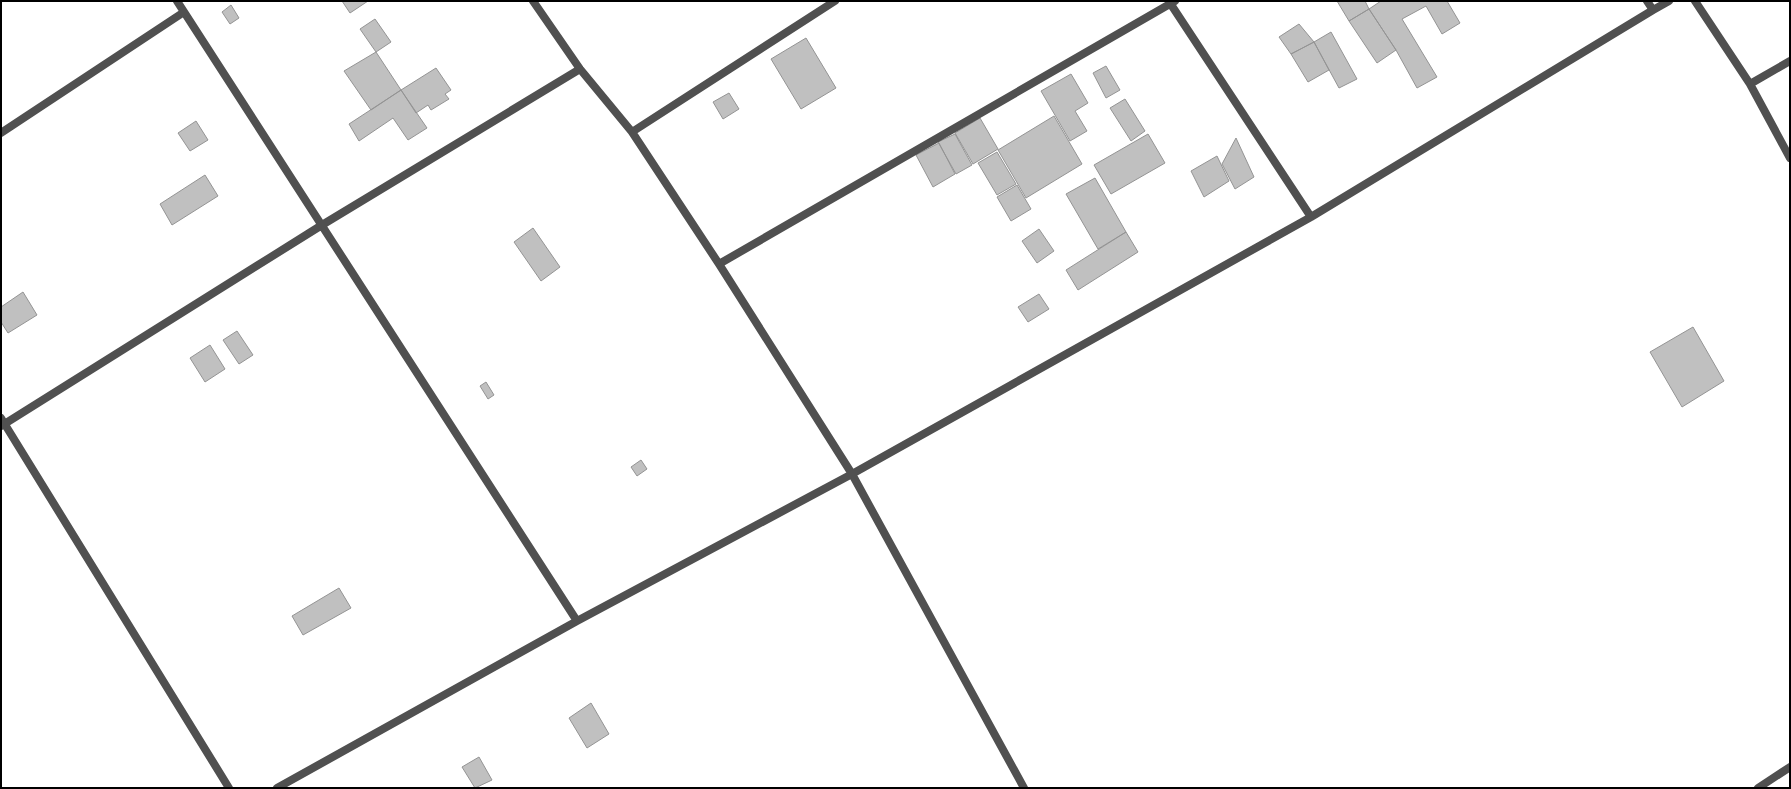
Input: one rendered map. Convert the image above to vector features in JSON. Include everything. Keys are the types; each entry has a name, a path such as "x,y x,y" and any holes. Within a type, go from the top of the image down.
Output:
{"street":[{"path":"176,1 577,621"},
{"path":"533,1 580,69 632,132 719,264 852,474 1024,788"},
{"path":"632,132 835,1"},
{"path":"1647,1 1653,10"},
{"path":"277,788 577,621 852,474 1311,217 1669,1"},
{"path":"1695,1 1750,84 1790,158"},
{"path":"719,264 1173,2 1311,217"},
{"path":"1,133 184,12"},
{"path":"1750,84 1790,61"},
{"path":"230,788 2,423 322,225 580,69"},
{"path":"1758,788 1790,767"}],"building":[{"path":"342,1 368,1 350,13"},
{"path":"1337,1 1365,1 1369,9 1349,21"},
{"path":"1381,1 1447,1 1460,23 1442,34 1426,6 1402,19 1437,77 1417,88 1396,50 1369,9"},
{"path":"231,5 239,18 230,24 222,12"},
{"path":"1369,9 1396,50 1377,63 1349,21"},
{"path":"375,19 391,42 376,52 360,29"},
{"path":"1299,24 1314,42 1291,54 1279,37"},
{"path":"1331,32 1357,79 1339,88 1314,42"},
{"path":"806,38 836,88 801,109 771,59"},
{"path":"1314,42 1329,70 1308,82 1291,54"},
{"path":"376,52 401,90 371,110 344,71"},
{"path":"1106,66 1120,90 1106,98 1093,73"},
{"path":"436,68 451,90 445,94 449,99 431,110 428,105 416,113 401,90"},
{"path":"1071,74 1088,103 1075,111 1087,131 1070,141 1041,91"},
{"path":"401,90 427,128 408,140 393,118 359,141 349,124"},
{"path":"729,93 739,109 723,119 713,102"},
{"path":"1125,99 1145,131 1131,141 1110,108"},
{"path":"1054,116 1082,164 1026,198 998,150"},
{"path":"980,118 998,149 973,164 955,133"},
{"path":"196,121 208,140 190,151 178,133"},
{"path":"955,134 972,165 956,174 938,142"},
{"path":"1148,134 1165,163 1111,194 1094,165"},
{"path":"1236,138 1254,177 1235,189 1222,164"},
{"path":"939,143 955,174 933,187 916,155"},
{"path":"997,152 1016,184 997,195 978,163"},
{"path":"1217,156 1229,181 1204,197 1191,171"},
{"path":"205,175 218,196 172,225 160,204"},
{"path":"1095,178 1126,232 1098,249 1066,194"},
{"path":"1017,185 1031,209 1011,221 997,197"},
{"path":"533,228 560,267 541,281 514,242"},
{"path":"1039,229 1054,251 1037,263 1022,241"},
{"path":"1126,232 1138,252 1078,290 1066,270"},
{"path":"23,292 37,315 8,333 1,322 1,307"},
{"path":"1039,294 1049,309 1028,322 1018,307"},
{"path":"1693,327 1724,381 1682,407 1650,352"},
{"path":"237,331 253,355 239,364 223,340"},
{"path":"210,345 225,369 205,382 190,358"},
{"path":"486,382 494,395 488,399 480,386"},
{"path":"641,460 647,469 637,476 631,467"},
{"path":"339,588 351,608 303,635 292,616"},
{"path":"591,703 609,734 587,748 569,718"},
{"path":"479,757 492,780 475,788 462,767"}]}
